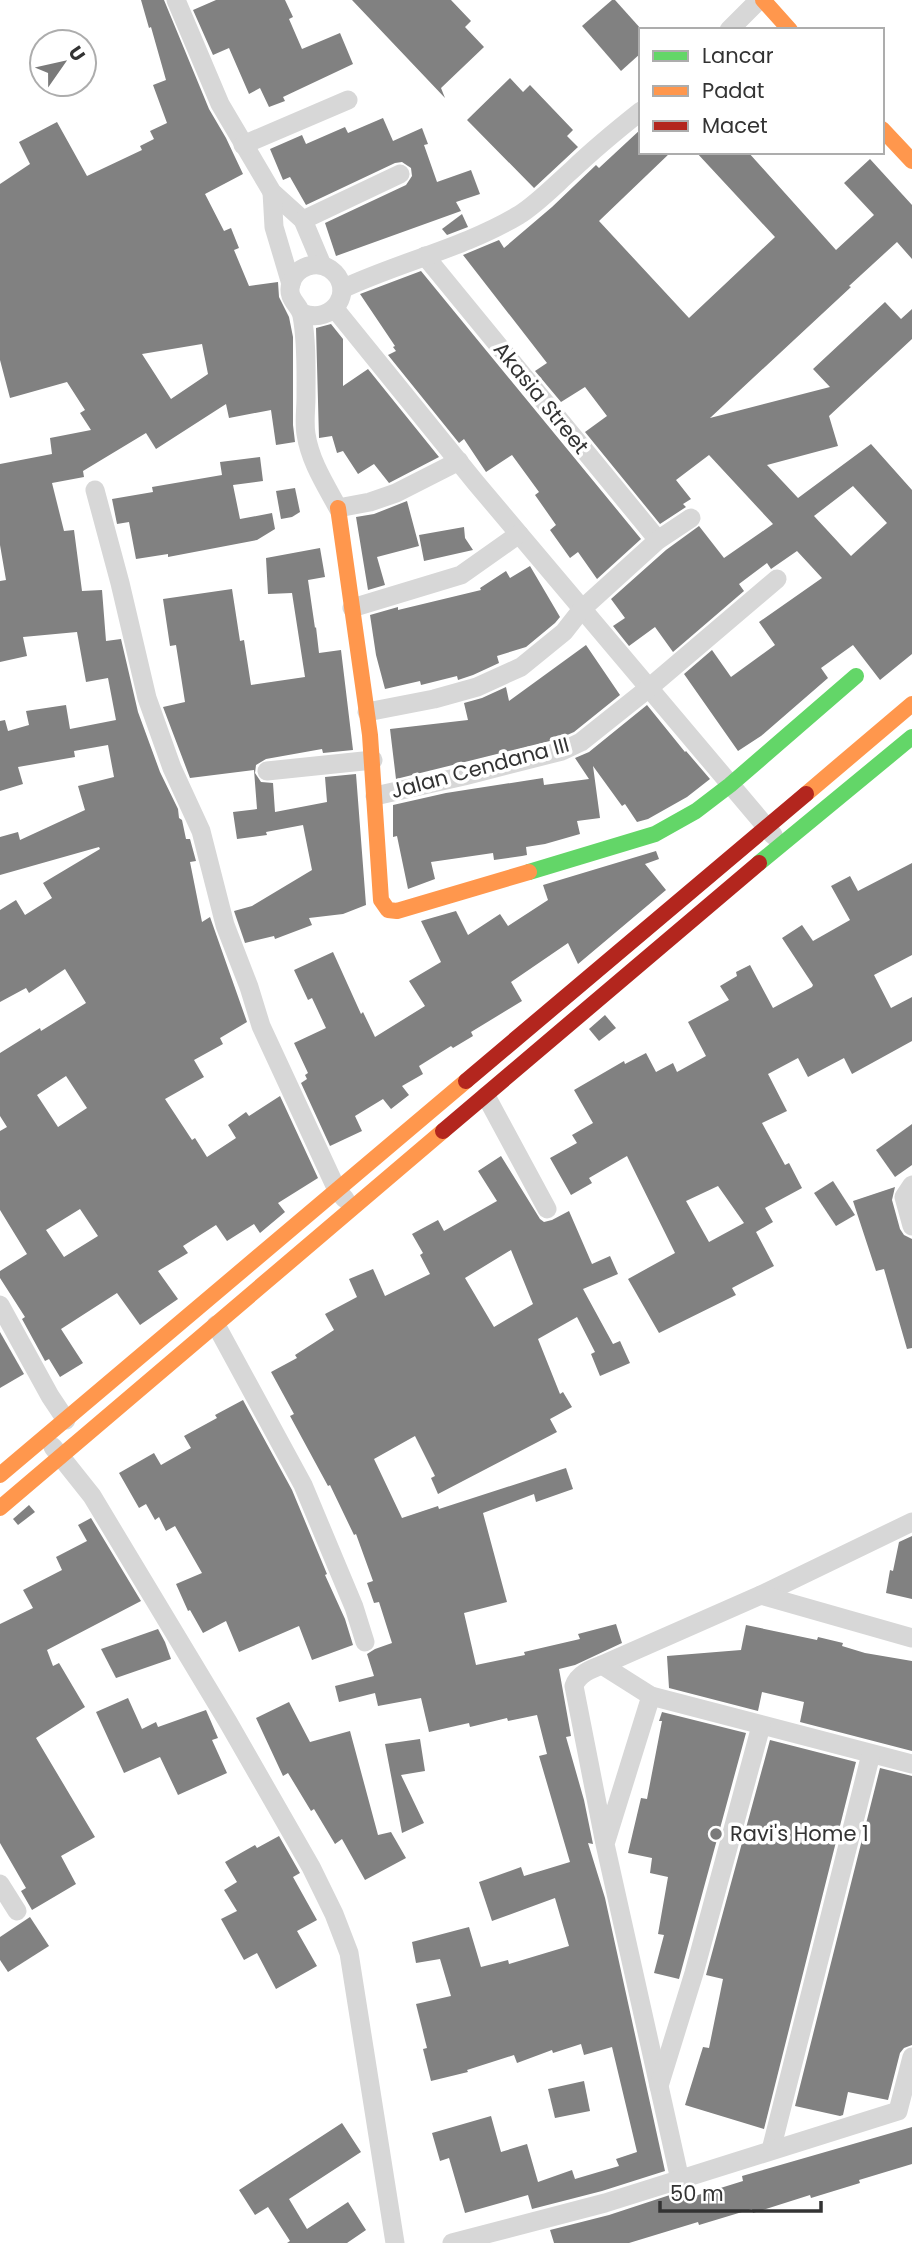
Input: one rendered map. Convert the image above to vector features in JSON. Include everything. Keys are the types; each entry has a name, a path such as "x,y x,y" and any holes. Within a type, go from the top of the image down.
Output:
{"main road":[{"path":"761,0 788,28"},
{"path":"884,131 912,162"},
{"path":"338,508 373,760 382,900 388,911 655,834 735,790 856,676"},
{"path":"0,1475 337,1190 760,819 912,704"},
{"path":"0,1508 66,1464 216,1325 781,844 912,737"}],"street":[{"path":"176,0 220,104 272,191 303,220 322,265"},
{"path":"731,28 761,0"},
{"path":"243,145 348,100"},
{"path":"342,289 476,236 519,214 539,200 639,113"},
{"path":"303,220 400,174"},
{"path":"272,191 274,227 290,284 291,300 302,313 319,317 335,309 339,303 342,289 339,279 332,270 322,265 309,265 297,272 290,284"},
{"name":"Akasia Street","path":"425,256 658,540"},
{"path":"335,309 582,610 781,844"},
{"path":"302,313 306,370 305,433 314,466 338,508 370,502 396,493 459,461"},
{"path":"95,490 147,698 172,768 201,831 225,925 261,1026 337,1190 352,1210"},
{"path":"367,712 477,687 521,667 564,632 582,610 658,540 691,517"},
{"path":"352,608 461,575 519,534"},
{"name":"Jalan Cendana III","path":"375,796 562,751 581,742 777,579"},
{"path":"267,771 373,760"},
{"path":"486,1096 547,1209"},
{"path":"912,1185 904,1197 912,1226"},
{"path":"0,1305 50,1396 66,1419"},
{"path":"216,1325 303,1485 354,1607 365,1642"},
{"path":"45,1437 92,1496 228,1722 311,1867 334,1914 349,1953 395,2243"},
{"path":"680,2180 604,1843 574,1686 576,1679 589,1670 761,1595 912,1522"},
{"path":"761,1595 912,1637"},
{"path":"602,1665 651,1696 912,1764"},
{"path":"604,1843 651,1696"},
{"path":"659,2087 694,1973 761,1726"},
{"path":"771,2150 872,1754"},
{"path":"0,1884 17,1911"},
{"path":"452,2243 605,2203 905,2109 912,2057"}],"building":[{"path":"141,0 164,0 209,109 243,174 205,194 224,231 231,228 239,248 234,250 249,286 278,282 279,297 289,317 293,337 295,442 276,445 271,410 229,418 226,404 156,449 146,433 83,471 84,477 52,483 64,531 74,530 82,591 102,590 106,641 121,639 138,712 160,772 178,809 186,839 190,839 196,861 190,862 202,922 210,917 247,1022 220,1038 223,1044 194,1060 204,1077 165,1099 192,1140 195,1138 207,1157 236,1138 228,1125 246,1112 249,1116 280,1096 318,1178 278,1203 285,1212 260,1233 254,1224 227,1241 216,1225 183,1246 188,1253 158,1271 178,1299 140,1325 117,1293 61,1329 83,1363 60,1377 49,1359 45,1361 22,1319 25,1317 0,1278 0,1271 27,1254 0,1210 0,1131 7,1127 0,1116 0,1053 86,1003 65,969 29,993 26,988 0,1002 0,910 16,900 25,915 52,898 43,883 100,849 99,847 0,875 0,837 18,832 20,840 85,810 78,786 114,777 108,745 74,751 75,757 18,767 23,784 0,791 0,721 5,720 8,731 29,725 26,711 66,705 70,729 116,720 108,678 86,682 77,632 23,637 27,656 0,662 0,581 6,580 0,545 0,464 52,454 50,438 91,430 80,413 85,410 67,382 10,398 0,360 0,184 30,164 19,142 57,122 87,176 142,150 140,146 154,139 150,131 167,123 153,85 166,80 151,27 149,28","holes":["202,344 208,374 171,399 142,354","66,1076 87,1108 58,1127 37,1095","80,1209 98,1236 64,1257 46,1230"]},
{"path":"216,0 285,0 293,17 289,19 302,49 340,33 353,64 283,97 285,101 269,107 260,88 249,94 229,48 213,55 193,10"},
{"path":"352,0 451,0 471,21 465,27 484,47 441,88 445,98"},
{"path":"615,0 640,28 639,55 621,71 582,26"},
{"path":"510,78 523,92 530,85 573,130 567,136 578,147 534,188 467,120"},
{"path":"383,118 393,141 422,128 428,144 424,145 437,182 471,170 480,194 456,202 461,211 336,256 325,223 406,185 412,176 411,168 402,162 395,163 306,205 290,177 283,180 270,149 302,135 306,144 345,127 348,133"},
{"path":"639,131 639,154 669,154 599,221 689,318 775,237 698,154 750,154 836,250 874,215 844,183 870,159 912,205 912,259 897,242 710,418 830,387 813,369 885,302 901,319 912,309 912,339 829,416 838,446 767,465 798,498 871,444 912,490 912,654 880,680 853,645 821,668 828,678 761,736 738,751 684,674 712,650 731,677 775,645 759,622 822,578 797,551 771,569 767,563 739,584 744,591 673,652 655,627 629,646 613,626 625,618 611,599 666,550 699,526 724,558 773,524 709,455 676,480 691,499 683,504 686,507 660,524 585,432 607,416 585,387 561,402 535,371 547,363 463,255 499,240 504,248 596,165 599,168","holes":["853,486 887,523 851,556 814,516"]},
{"path":"462,214 468,227 447,235 442,229"},
{"path":"421,271 641,539 597,579 578,552 570,558 550,530 556,525 535,495 539,492 512,455 486,472 464,439 459,443 388,355 396,351 393,347 395,346 360,294"},
{"path":"331,324 343,339 343,386 368,369 439,457 389,483 374,464 358,474 343,451 337,453 332,436 319,438 316,328"},
{"path":"260,457 263,481 233,485 240,519 272,513 275,529 257,540 168,557 168,554 136,559 129,522 117,524 112,499 153,492 152,487 222,475 220,462"},
{"path":"295,488 300,512 281,519 276,491"},
{"path":"407,501 419,546 377,557 385,585 368,590 356,517 374,514"},
{"path":"464,527 465,538 473,550 424,561 419,535"},
{"path":"320,548 325,577 308,580 319,653 341,650 353,750 323,753 322,749 266,759 256,765 255,773 261,782 273,783 275,812 327,802 325,777 356,774 366,905 343,914 309,918 312,925 275,939 274,936 245,943 234,911 252,906 312,870 303,825 266,832 267,835 237,839 233,812 257,809 254,770 190,778 163,707 185,702 176,645 170,646 163,599 232,589 240,641 244,640 251,685 305,677 292,593 268,594 266,558"},
{"path":"530,566 560,617 555,623 526,647 497,656 499,663 473,675 458,680 457,676 421,685 420,681 385,689 370,615 481,590 480,588 506,571 510,578"},
{"path":"586,645 620,695 574,732 558,739 396,779 390,729 468,720 464,703 506,687 509,701"},
{"path":"647,705 710,779 687,797 648,819 637,822 593,766 600,818 577,821 580,834 526,847 527,855 522,856 494,860 493,853 431,862 435,879 408,889 397,836 393,837 393,805 446,793 543,778 544,785 589,779 575,758 589,752"},
{"path":"656,851 659,859 645,864 666,890 578,964 568,943 511,982 522,1001 471,1032 473,1036 419,1066 423,1074 402,1086 409,1095 391,1109 383,1099 355,1116 362,1131 330,1146 301,1083 307,1079 305,1075 308,1073 294,1043 326,1028 312,998 308,1000 294,970 333,952 361,1014 363,1012 375,1037 425,1006 409,981 441,962 421,921 456,911 468,935 500,914 508,926 548,900 543,885"},
{"path":"912,863 912,955 874,975 891,1008 912,997 912,1041 852,1074 844,1058 808,1077 798,1058 768,1074 787,1111 762,1123 785,1165 789,1163 802,1188 765,1208 773,1222 756,1232 774,1266 732,1288 736,1295 659,1333 628,1279 675,1253 627,1156 589,1178 592,1183 571,1195 550,1158 577,1143 572,1135 593,1123 574,1090 624,1061 625,1064 646,1053 656,1072 673,1063 677,1072 706,1056 688,1022 729,1000 720,986 737,976 736,972 750,965 773,1008 812,987 782,938 802,925 813,941 850,920 831,886 850,876 858,891","holes":["718,1186 744,1223 709,1242 686,1201"]},
{"path":"605,1015 616,1028 599,1041 589,1029"},
{"path":"912,1124 912,1165 895,1177 876,1150"},
{"path":"501,1156 540,1219 544,1222 552,1220 569,1211 592,1264 610,1256 618,1274 583,1289 613,1344 620,1341 630,1363 600,1376 591,1354 595,1352 577,1317 538,1339 560,1394 563,1392 572,1407 550,1419 557,1432 438,1494 431,1478 435,1476 415,1436 374,1459 402,1518 438,1506 439,1509 566,1468 573,1489 536,1502 534,1494 483,1513 507,1602 464,1613 476,1665 525,1655 524,1652 580,1639 578,1634 616,1624 622,1643 575,1665 559,1669 571,1736 566,1737 593,1844 588,1843 605,1898 665,2171 532,2209 528,2195 465,2213 449,2158 440,2161 432,2133 491,2116 501,2152 527,2144 538,2182 572,2170 575,2179 619,2166 616,2159 637,2152 612,2047 584,2055 581,2044 553,2053 552,2050 517,2063 514,2055 467,2070 468,2072 431,2081 423,2049 427,2048 416,2004 451,1996 440,1959 416,1963 412,1942 469,1927 481,1967 508,1960 509,1964 569,1946 555,1898 492,1921 479,1882 521,1867 524,1876 570,1862 539,1756 547,1754 537,1715 508,1721 507,1718 470,1727 469,1723 429,1732 421,1698 378,1706 375,1693 339,1702 335,1686 374,1676 367,1654 392,1643 379,1602 374,1603 367,1583 373,1581 356,1534 354,1535 330,1485 328,1486 290,1416 294,1414 271,1372 297,1358 295,1355 334,1330 325,1314 357,1297 349,1279 373,1269 385,1296 430,1274 420,1255 423,1253 412,1234 438,1220 444,1231 497,1201 478,1171","holes":["511,1250 533,1304 494,1327 465,1278"]},
{"path":"833,1181 855,1215 836,1226 814,1193"},
{"path":"895,1187 892,1200 900,1229 912,1239 912,1348 907,1349 884,1269 876,1271 853,1201"},
{"path":"0,1332 24,1374 0,1388"},
{"path":"243,1400 292,1490 353,1645 312,1660 299,1626 239,1652 226,1621 203,1633 190,1610 188,1611 176,1584 202,1573 175,1526 166,1531 159,1517 155,1520 146,1504 139,1508 119,1473 154,1453 161,1465 191,1448 184,1436"},
{"path":"29,1505 35,1512 18,1525 13,1519"},
{"path":"91,1518 141,1601 47,1650 53,1666 59,1663 85,1707 36,1738 95,1837 61,1856 76,1884 32,1910 21,1891 26,1888 0,1843 0,1624 33,1608 23,1590 62,1570 56,1557 87,1541 78,1525"},
{"path":"912,1536 912,1599 886,1593 899,1542"},
{"path":"746,1625 817,1640 818,1637 843,1643 842,1646 865,1653 912,1661 912,1751 800,1722 804,1702 762,1692 758,1711 669,1688 667,1656 741,1650"},
{"path":"158,1629 171,1659 116,1678 101,1649"},
{"path":"128,1698 142,1729 156,1722 158,1727 206,1710 218,1738 212,1740 227,1773 178,1795 160,1757 124,1773 96,1712"},
{"path":"289,1702 310,1742 350,1731 378,1835 391,1832 406,1858 365,1880 342,1839 335,1844 288,1773 283,1776 256,1718"},
{"path":"662,1712 746,1733 679,1979 654,1973 664,1935 658,1934 668,1877 650,1873 652,1858 628,1853 641,1798 647,1799"},
{"path":"420,1739 425,1771 401,1775 424,1823 402,1833 385,1744"},
{"path":"770,1740 856,1762 764,2129 685,2105 703,2047 709,2048 723,1979 706,1975"},
{"path":"880,1768 912,1776 912,2045 900,2053 888,2100 848,2092 843,2115 840,2116 795,2106"},
{"path":"279,1836 300,1873 293,1877 317,1920 297,1931 317,1966 276,1989 257,1953 244,1960 221,1919 237,1911 224,1890 237,1882 225,1862 255,1845 257,1848"},
{"path":"30,1917 49,1946 8,1972 0,1960 0,1937"},
{"path":"584,2081 590,2111 555,2118 548,2089"},
{"path":"342,2123 361,2152 289,2199 307,2229 348,2202 366,2230 347,2243 287,2243 290,2241 268,2207 255,2215 239,2190"},
{"path":"912,2127 912,2164 811,2198 810,2195 753,2213 752,2209 699,2225 698,2222 629,2243 554,2243 550,2230 609,2215 679,2192 682,2200 743,2181 742,2176"}],"traffic: fast":[{"path":"529,872 655,834 696,811 856,676"},
{"path":"759,863 912,737"}],"traffic: slow":[{"path":"763,0 788,28"},
{"path":"884,131 912,161"},
{"path":"338,508 370,735 381,900 388,910 397,911 529,872"},
{"path":"806,794 912,704"},
{"path":"0,1475 466,1081"},
{"path":"0,1508 443,1131"}],"traffic: jam":[{"path":"466,1081 806,794"},
{"path":"443,1131 759,863"}],"place":[{"name":"Ravi's Home 1","path":"716,1834"}]}
